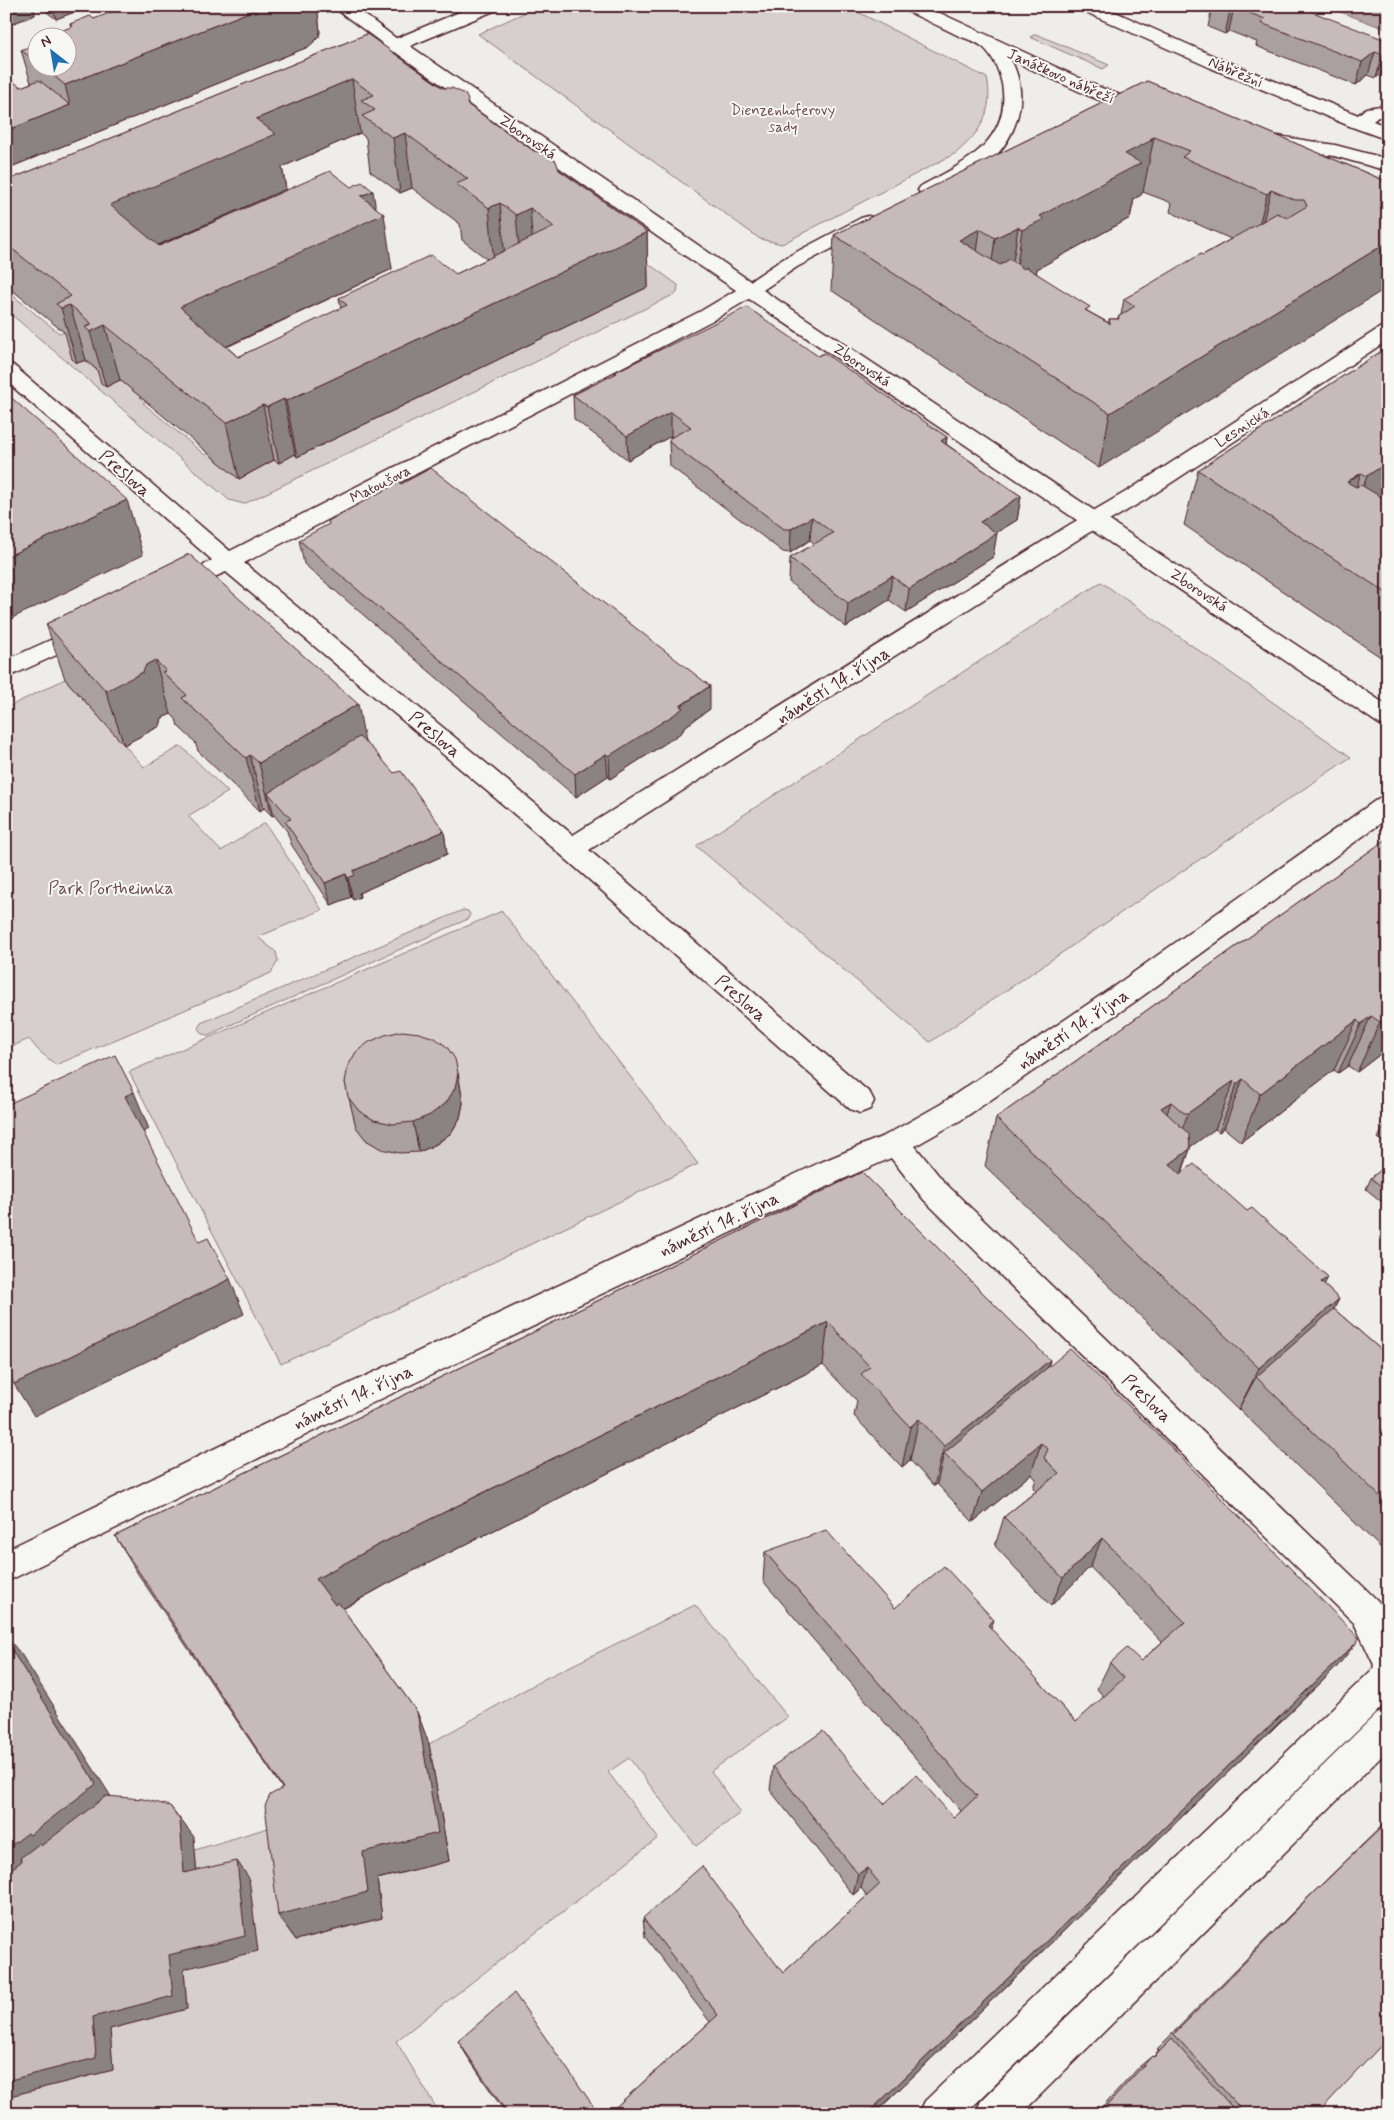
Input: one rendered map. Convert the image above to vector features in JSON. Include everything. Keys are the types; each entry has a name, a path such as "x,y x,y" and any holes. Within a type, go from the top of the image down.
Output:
{"street":[{"name":"Zborovská","path":"341,6 688,249 1388,718"},
{"path":"367,57 490,6"},
{"name":"Janáčkovo nábřeží","path":"910,6 1104,96 1162,117"},
{"name":"Nábřežní","path":"1087,6 1217,64 1388,134"},
{"path":"910,200 984,157 997,144 1008,127 1012,97 1010,80 1005,64 990,44 958,10"},
{"path":"1359,123 1373,112 1388,110"},
{"path":"1248,137 1335,152 1388,165"},
{"path":"750,290 790,263 884,213"},
{"name":"Matoušova","path":"196,578 708,315 750,290"},
{"name":"Lesnická","path":"1094,520 1137,495 1388,331"},
{"name":"Preslova","path":"6,370 228,562 571,849 860,1101"},
{"name":"náměstí 14. října","path":"571,849 1094,520"},
{"path":"6,670 105,622"},
{"name":"náměstí 14. října","path":"7,1565 315,1415 829,1172 896,1143 951,1112 1115,1001 1388,805"},
{"name":"Preslova","path":"896,1143 934,1191 1366,1612 1388,1659"},
{"path":"938,2114 1388,1677"},
{"path":"994,2114 1388,1726"}],"green space":[{"name":"Dienzenhoferovy sady","path":"539,6 846,6 987,78 989,101 987,111 979,129 956,153 782,244 760,239 478,34"},
{"path":"1036,34 1109,65 1103,69 1030,37"},
{"path":"588,220 678,285 677,293 244,504 229,500 6,310 6,290 59,333 63,332 87,352 85,361 107,378 120,380 146,401 143,403 205,455 208,453 239,479 274,460 279,463 295,454 297,456"},
{"path":"1101,582 1351,757 930,1042 696,846"},
{"name":"Park Portheimka","path":"65,679 144,767 181,746 228,792 188,816 221,851 265,823 322,910 258,937 276,952 278,961 271,973 56,1065 38,1050 29,1039 6,1049 6,708"},
{"path":"463,910 468,911 470,914 468,919 208,1035 202,1034 198,1028 201,1023"},
{"path":"502,911 698,1164 281,1364 129,1072","holes":["463,1103 458,1120 450,1133 439,1143 426,1149 396,1152 381,1148 366,1140"]},
{"path":"695,1605 788,1717 711,1771 740,1813 696,1846 629,1758 608,1772 658,1838 396,2041 440,2114 6,2114 6,2097 113,2070 110,2029 187,2009 184,1969 198,1890 195,1850 291,1821 377,1879 429,1744 544,1679"}],"shaded area":[{"path":"1325,6 1388,6 1388,30"}],"building":[{"path":"126,6 131,6 137,10 142,8 140,6 264,6 65,85 56,78 78,78 78,28 68,28 73,26 70,24 90,16 94,19"},
{"path":"1219,6 1256,6 1274,13 1283,6 1297,6 1388,41 1388,51 1383,55 1375,52 1362,62 1261,23 1265,19 1234,7 1230,11"},
{"path":"367,34 443,88 452,88 465,94 468,100 467,104 534,151 544,153 556,161 559,170 647,232 286,401 284,399 267,407 263,405 226,423 105,325 90,332 85,327 91,325 91,323 70,305 61,308 56,304 71,296 6,244 6,189 11,186 6,181","holes":["352,79 374,95 361,100 375,110 362,116 393,138 405,133 468,179 456,184 489,208 500,203 516,215 530,208 554,227 456,274 431,255 339,298 347,305 238,357 180,307 384,214 361,196 373,191 362,182 351,187 330,171 159,246 110,205 276,134 256,119"]},
{"path":"28,47 28,55 21,50"},
{"path":"39,80 70,105 6,131 6,81 12,81 21,87"},
{"path":"1147,81 1388,182 1388,242 1110,413 834,235","holes":["1154,137 1190,151 1182,157 1267,194 1271,190 1295,200 1304,200 1307,206 1287,218 1277,213 1124,299 1135,306 1118,317 1119,319 1109,319 1110,324 1085,310 1090,307 1026,267 1024,269 1010,259 1000,265 959,240 980,229 995,238 1018,227 1022,230 1044,219 1040,216 1141,163 1125,154 1152,140 1150,139"]},
{"path":"747,307 818,356 824,353 947,437 941,441 1021,496 980,522 997,533 909,589 892,576 848,603 790,558 833,533 812,517 791,529 784,529 669,442 670,438 691,427 671,412 627,436 573,395 617,373 615,372"},
{"path":"1388,347 1388,462 1367,476 1361,473 1347,482 1356,487 1361,485 1388,501 1388,594 1198,470"},
{"path":"6,393 127,500 6,557"},
{"path":"431,468 710,686 680,706 683,708 675,714 609,756 606,754 575,774 299,540 329,524 328,521 399,482 401,484"},
{"path":"189,554 358,704 259,763 250,755 246,758 182,698 187,695 162,672 166,671 155,660 146,665 143,672 106,691 46,624"},
{"path":"359,737 373,749 394,773 401,771 444,831 353,871 355,875 348,878 346,874 325,883 285,821 291,819 268,793"},
{"path":"1388,838 1388,1016 1380,1022 1371,1016 1361,1024 1357,1020 1260,1094 1243,1079 1237,1084 1234,1081 1188,1113 1184,1113 1171,1102 1161,1108 1189,1134 1190,1149 1170,1164 1180,1174 1194,1164 1247,1211 1252,1208 1328,1277 1321,1282 1339,1299 1259,1368 996,1118"},
{"path":"402,1031 419,1033 435,1038 447,1047 455,1059 458,1073 455,1088 446,1103 430,1115 413,1122 393,1124 374,1120 359,1111 348,1097 345,1082 348,1066 356,1052 369,1042 385,1035"},
{"path":"115,1055 134,1092 125,1096 199,1242 208,1238 230,1279 14,1384 6,1366 6,1105"},
{"path":"1388,1164 1388,1192 1371,1178"},
{"path":"862,1172 1050,1360 944,1446 919,1419 910,1427 861,1374 870,1367 828,1322 376,1546 316,1579 335,1605 338,1602 417,1712 438,1833 363,1852 368,1892 278,1915 265,1806 270,1795 283,1788 115,1536"},
{"path":"1334,1309 1388,1356 1388,1504 1256,1377"},
{"path":"1070,1349 1169,1445 1359,1638 1357,1642 867,2114 608,2114 718,2015 643,1918 702,1866 783,1973 880,1884 867,1868 858,1874 773,1766 823,1731 884,1804 916,1775 954,1818 977,1796 765,1552 826,1530 895,1608 944,1566 994,1620 988,1625 1076,1722 1124,1678 1110,1663 1127,1648 1141,1661 1185,1622 1102,1538 1063,1578 1004,1517 1059,1473 1044,1458 1048,1449 1041,1443 982,1492 944,1453"},
{"path":"6,1641 96,1784 30,1835 28,1833 8,1848 10,1850 6,1853"},
{"path":"106,1796 143,1799 170,1806 180,1820 184,1873 237,1861 245,1936 169,1955 173,1996 93,2017 96,2058 6,2081 6,1873 22,1861 20,1858 39,1844 41,1846"},
{"path":"1388,1821 1388,2038 1317,2114 1245,2114 1174,2034 1313,1893"},
{"path":"514,1993 599,2114 508,2114 458,2041"},
{"path":"1172,2039 1238,2114 1095,2114 1100,2109 1102,2111 1152,2056 1154,2057"}]}
